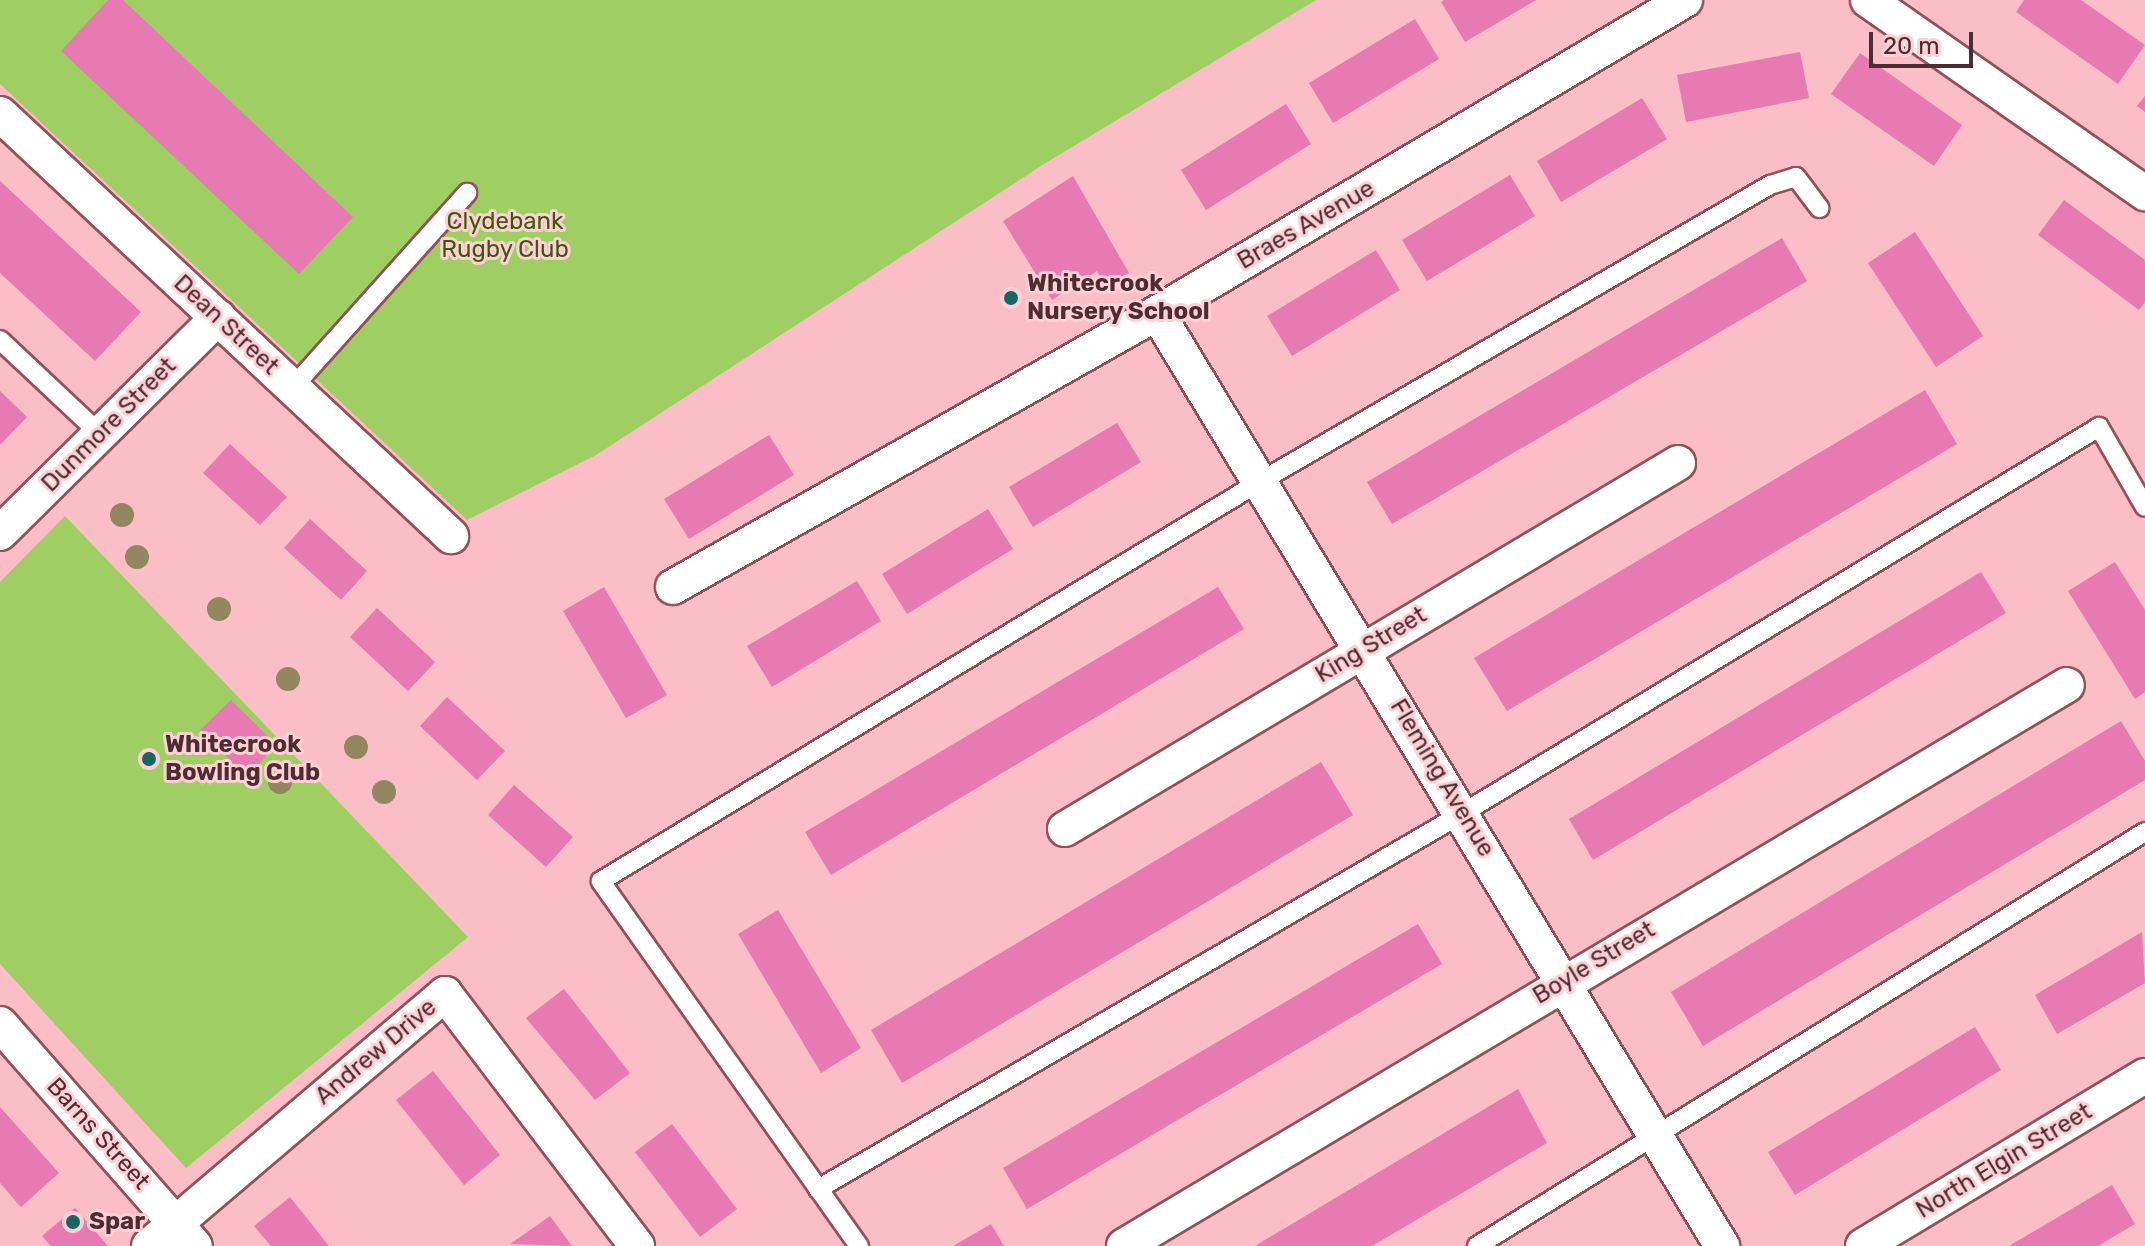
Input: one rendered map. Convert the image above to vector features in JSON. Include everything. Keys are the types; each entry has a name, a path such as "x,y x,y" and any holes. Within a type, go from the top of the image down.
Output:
{"street":[{"name":"Braes Avenue","path":"673,587 1157,313 1685,0"},
{"path":"1868,0 2145,193"},
{"name":"Dean Street","path":"0,114 451,536"},
{"name":"Fleming Avenue","path":"1157,313 1463,813 1722,1246"},
{"name":"Dunmore Street","path":"0,533 218,317"},
{"name":"King Street","path":"1065,829 1678,463"},
{"name":"Boyle Street","path":"1124,1246 1564,980 2067,685"},
{"name":"Andrew Drive","path":"185,1234 445,994 637,1246"},
{"name":"Barns Street","path":"0,1024 185,1234"},
{"name":"North Elgin Street","path":"1863,1246 2145,1076"},
{"path":"149,1246 185,1234"}],"lane":[{"path":"859,1246 601,881 1261,481 1770,185 1796,177 1819,208"},
{"path":"293,387 467,193"},
{"path":"0,340 99,433"},
{"path":"818,1189 1463,813 2099,427 2145,507"},
{"path":"1477,1246 1656,1139 2145,832"}],"green space":[{"name":"Clydebank Rugby Club","path":"0,0 1316,0 1044,164 596,455 467,520 0,84"},
{"name":"Whitecrook Bowling Club","path":"65,516 468,937 186,1168 0,964 0,582"}],"building":[{"path":"108,0 123,0 353,217 299,274 61,51"},
{"path":"1444,0 1536,0 1465,42 1441,2"},
{"path":"2024,0 2081,0 2145,45 2118,84 2016,12"},
{"path":"1415,19 1439,59 1333,123 1309,83"},
{"path":"1800,52 1809,98 1686,122 1677,75"},
{"path":"1860,53 1962,125 1934,166 1831,94"},
{"path":"2145,96 2145,112 2137,106"},
{"path":"1642,98 1667,139 1561,202 1537,161"},
{"path":"1286,104 1311,144 1206,210 1181,170"},
{"path":"1510,175 1535,216 1427,281 1402,240"},
{"path":"1073,176 1129,273 1105,285 1097,271 1052,300 1003,221"},
{"path":"0,181 141,312 95,361 0,273"},
{"path":"2064,200 2145,260 2145,302 2139,310 2038,235"},
{"path":"1915,232 1983,336 1936,367 1868,263"},
{"path":"1782,238 1807,281 1392,524 1367,482"},
{"path":"1376,250 1400,290 1292,356 1267,316"},
{"path":"1925,390 1957,444 1507,711 1474,658"},
{"path":"0,391 27,417 0,445"},
{"path":"1117,423 1141,462 1033,527 1009,487"},
{"path":"769,435 794,475 689,539 664,499"},
{"path":"230,444 287,497 260,525 203,473"},
{"path":"988,509 1013,549 907,614 882,574"},
{"path":"310,519 367,571 341,600 284,548"},
{"path":"2115,562 2145,610 2145,692 2135,699 2068,591"},
{"path":"1981,572 2006,613 1593,860 1569,819"},
{"path":"857,581 881,621 772,687 747,646"},
{"path":"604,587 667,695 626,718 563,611"},
{"path":"1218,587 1244,629 831,875 805,832"},
{"path":"377,608 435,662 408,691 350,637"},
{"path":"447,697 505,751 477,780 420,726"},
{"path":"231,700 277,745 246,776 200,730"},
{"path":"2121,721 2145,761 2145,780 1703,1046 1671,992"},
{"path":"1321,762 1353,815 902,1083 871,1030"},
{"path":"514,785 573,837 546,867 488,815"},
{"path":"778,910 861,1048 821,1073 738,934"},
{"path":"1418,924 1442,964 1027,1209 1003,1168"},
{"path":"2142,932 2145,983 2057,1034 2035,995"},
{"path":"564,989 630,1073 595,1100 526,1018"},
{"path":"1975,1027 2001,1070 1795,1195 1768,1152"},
{"path":"433,1071 500,1155 464,1185 396,1100"},
{"path":"1518,1089 1547,1143 1372,1246 1255,1246"},
{"path":"0,1107 59,1173 21,1207 0,1183"},
{"path":"672,1124 737,1209 700,1237 635,1152"},
{"path":"2112,1185 2135,1224 2098,1246 2009,1246"},
{"path":"290,1197 329,1246 271,1246 254,1226"},
{"name":"Spar","path":"75,1208 108,1246 51,1246 42,1236"},
{"path":"550,1216 572,1246 510,1244"},
{"path":"991,1224 1004,1246 953,1246"}],"place":[{"name":"Whitecrook Nursery School","path":"1011,298"},
{"name":"Whitecrook Bowling Club","path":"149,759"},
{"name":"Spar","path":"73,1222"}]}
